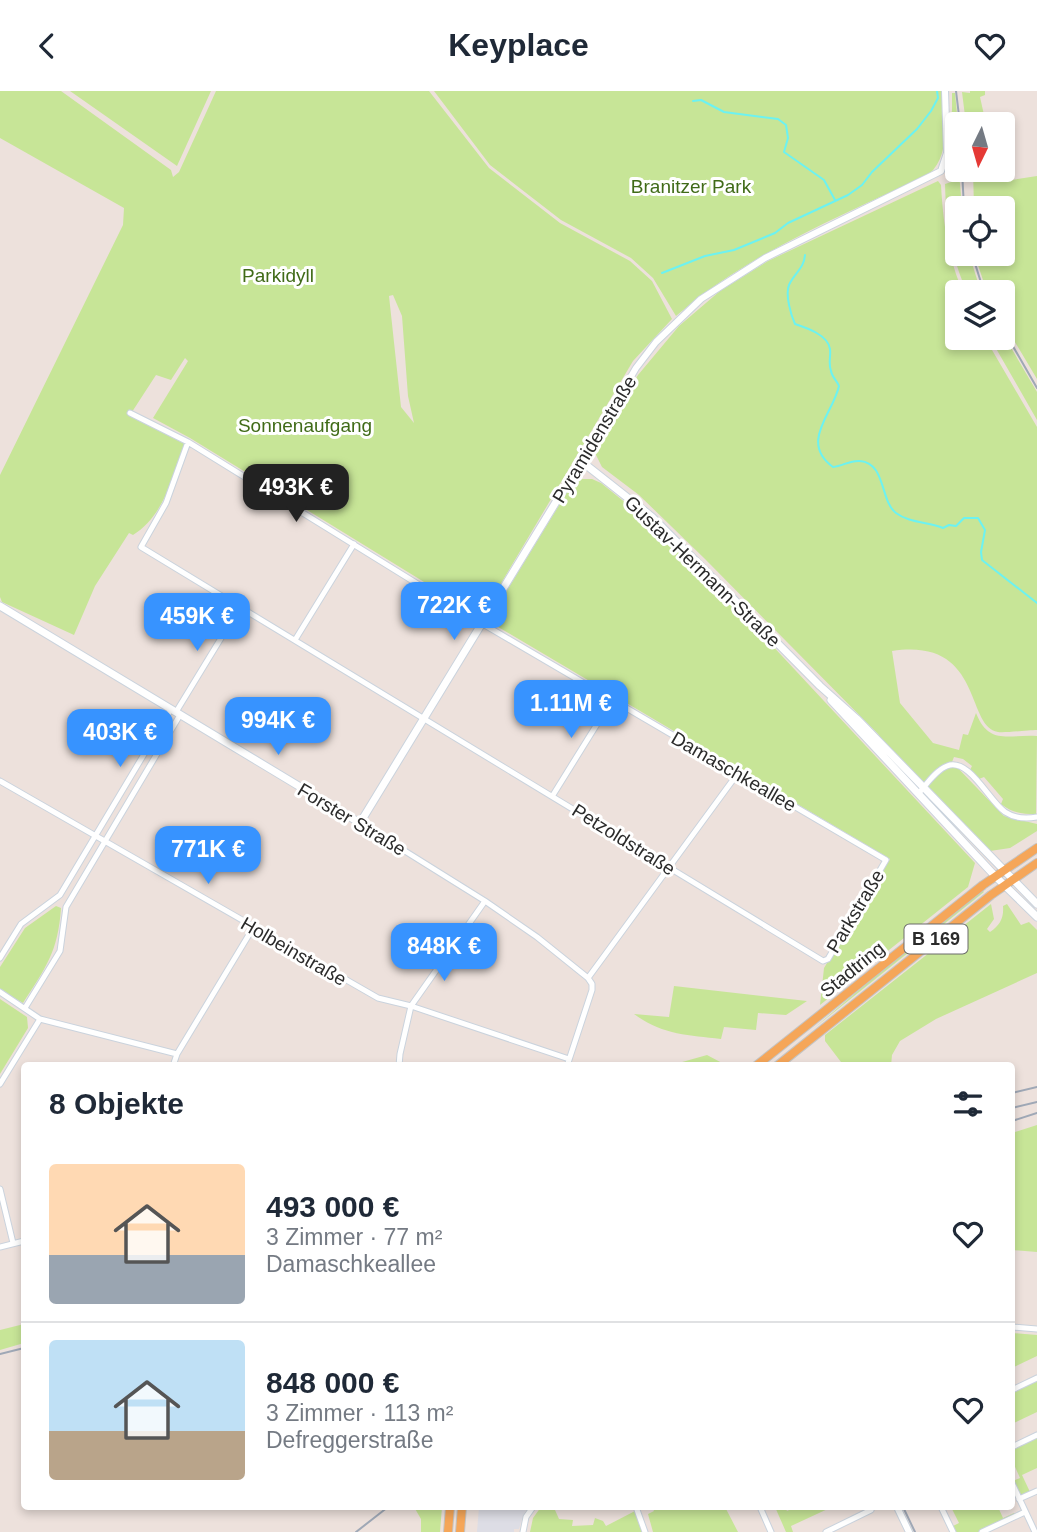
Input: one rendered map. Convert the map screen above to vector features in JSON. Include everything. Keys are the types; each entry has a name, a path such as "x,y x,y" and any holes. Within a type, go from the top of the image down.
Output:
{"main road":[{"name":"Pyramidenstraße","path":"360,823 581,461"},
{"name":"Gustav-Hermann-Straße","path":"581,461 652,517 820,686 854,725 1037,904"},
{"name":"Forster Straße","path":"0,606 360,823"},
{"name":"Gustav-Hermann-Straße","path":"921,791 995,876 1037,916"},
{"name":"Stadtring","path":"761,1062 995,876 1037,848"},
{"name":"Stadtring","path":"781,1062 1037,863"},
{"path":"448,1532 450,1510"},
{"path":"460,1532 462,1510"}],"street":[{"name":"Pyramidenstraße","path":"581,461 636,368 656,342 701,299 765,258 941,171 947,153 945,91"},
{"name":"Damaschkeallee","path":"131,413 188,442 482,623 886,860"},
{"name":"Petzoldstraße","path":"188,442 166,503 141,547 144,550 553,795 823,961"},
{"path":"295,641 354,544"},
{"path":"0,958 22,924 60,895 240,607"},
{"path":"553,795 612,700"},
{"path":"25,1008 60,951 66,907 176,712"},
{"path":"921,791 943,768 958,765 970,773 1004,811 1018,817 1037,817"},
{"path":"569,1062 590,981 738,773"},
{"name":"Holbeinstraße","path":"0,781 378,998 411,1006 569,1059"},
{"name":"Forster Straße","path":"360,823 485,901 537,937 590,981"},
{"name":"Parkstraße","path":"823,961 828,959 886,860"},
{"path":"399,1062 411,1006 485,901"},
{"path":"174,1062 253,927"},
{"path":"0,992 40,1019 177,1054"},
{"path":"0,1084 40,1019"},
{"path":"0,1189 13,1243"},
{"path":"0,1247 21,1242"},
{"path":"1015,1327 1037,1329"},
{"path":"1015,1389 1037,1378"},
{"path":"1015,1446 1037,1435"},
{"path":"1015,1490 1035,1532"},
{"path":"1019,1499 1037,1491"},
{"path":"523,1532 526,1517 531,1510"},
{"path":"638,1510 645,1532"},
{"path":"762,1510 771,1532"},
{"path":"826,1532 872,1510"},
{"path":"898,1510 909,1532"},
{"path":"942,1510 953,1532"},
{"path":"982,1532 1025,1512"}],"shaded area":[{"path":"479,1510 526,1510 519,1529 514,1529 514,1532 477,1532"}],"green space":[{"path":"0,91 61,91 171,170 173,177 179,172 216,91 429,91 489,168 560,223 630,261 652,281 672,319 633,361 481,617 153,418 188,361 185,358 171,380 156,375 130,415 185,444 171,482 153,517 133,535 129,533 95,586 74,635 2,602 0,475 123,225 124,208 0,138","holes":["393,295 402,316 408,396 414,423 401,407 389,296"]},
{"path":"70,91 211,91 177,166"},
{"name":"Branitzer Park","path":"434,91 942,91 944,147 936,166 929,174 766,254 705,293 676,316 653,278 631,258 561,220 490,165"},
{"path":"985,91 985,95 980,97 983,112 964,112 962,92"},
{"path":"952,93 955,93 957,112 952,111"},
{"path":"1037,176 1037,379 1015,342 1015,280 983,280 978,266 1015,266 1015,196 974,196 973,182 1015,182 1015,180"},
{"path":"938,181 941,185 945,266 954,266 958,280 945,280 945,350 992,350 1037,427 1037,730 998,732 988,727 967,684 957,669 943,657 922,650 892,651 900,703 933,743 959,750 963,734 968,735 976,713 987,730 994,734 1009,737 1037,736 1036,814 1017,812 1005,807 1001,804 1003,799 984,777 979,779 970,770 972,766 963,759 954,757 952,762 1004,816 1037,824 1037,831 1010,848 990,851 705,559 639,495 602,467 595,453 597,441 638,375 679,326 720,291 768,261"},
{"path":"960,182 961,196 946,196 945,184"},
{"path":"957,266 973,266 977,280 962,280"},
{"path":"997,350 1012,350 1037,392 1037,420"},
{"path":"582,479 601,483 700,568 975,863 968,887 820,1005 824,968 890,859 488,621 572,484"},
{"path":"982,890 984,892 813,1029 917,941"},
{"path":"991,904 994,919 987,929 990,932 1001,921 1003,906 1007,904 1021,925 1029,922 1037,930 1037,973 936,1019 900,1041 891,1062 841,1062 825,1041 825,1035"},
{"path":"56,906 61,908 54,948 23,1003 0,990 0,967 25,928"},
{"path":"674,986 807,1001 786,1015 758,1013 756,1030 724,1027 721,1039 665,1030 634,1014 669,1017"},
{"path":"0,999 27,1017 28,1028 0,1074"},
{"path":"707,1055 720,1062 682,1062"},
{"path":"1037,1125 1037,1252 1015,1250 1015,1132"},
{"path":"21,1325 21,1344 0,1350 0,1330"},
{"path":"1015,1333 1037,1335 1037,1356 1015,1367"},
{"path":"1037,1380 1037,1412 1015,1423 1015,1390"},
{"path":"1037,1437 1037,1468 1022,1475 1030,1492 1020,1496 1015,1485 1015,1480 1020,1478 1015,1467 1015,1448"},
{"path":"416,1510 442,1510 440,1532 421,1532 421,1519"},
{"path":"539,1510 555,1510 559,1519 573,1520 572,1526 593,1525 595,1518 603,1521 606,1526 635,1511 642,1532 530,1532 533,1518"},
{"path":"727,1510 738,1532 653,1532 648,1514 654,1511"},
{"path":"776,1510 826,1510 791,1526 793,1532 786,1532"},
{"path":"952,1510 999,1510 1003,1518 1014,1513 1015,1515 978,1532 956,1532 953,1526 959,1523"}],"waterway":[{"path":"662,273 705,256 734,250 775,233 788,223 848,195 862,185 917,129 938,98 937,91"},
{"path":"693,101 701,100 724,112 778,119 786,125 788,138 784,152 824,180 835,200"},
{"path":"805,255 803,264 789,285 790,310 795,324 816,333 828,344 830,368 839,386 818,438 823,457 833,467 856,461 868,463 879,475 891,507 907,519 943,528 956,526 964,518 978,518 985,530 982,560 1037,603"}],"tram line":[{"path":"904,1510 915,1532"}],"railway":[{"path":"956,91 959,112"},
{"path":"963,182 963,196"},
{"path":"976,266 980,280"},
{"path":"1015,350 1037,388"},
{"path":"1015,1092 1037,1087"},
{"path":"1015,1107 1037,1102"},
{"path":"1015,1120 1037,1113"},
{"path":"0,1354 21,1349"},
{"path":"356,1532 384,1510"}],"park label":[{"name":"Parkidyll","path":"278,275"},
{"name":"Sonnenaufgang","path":"305,425"}]}
